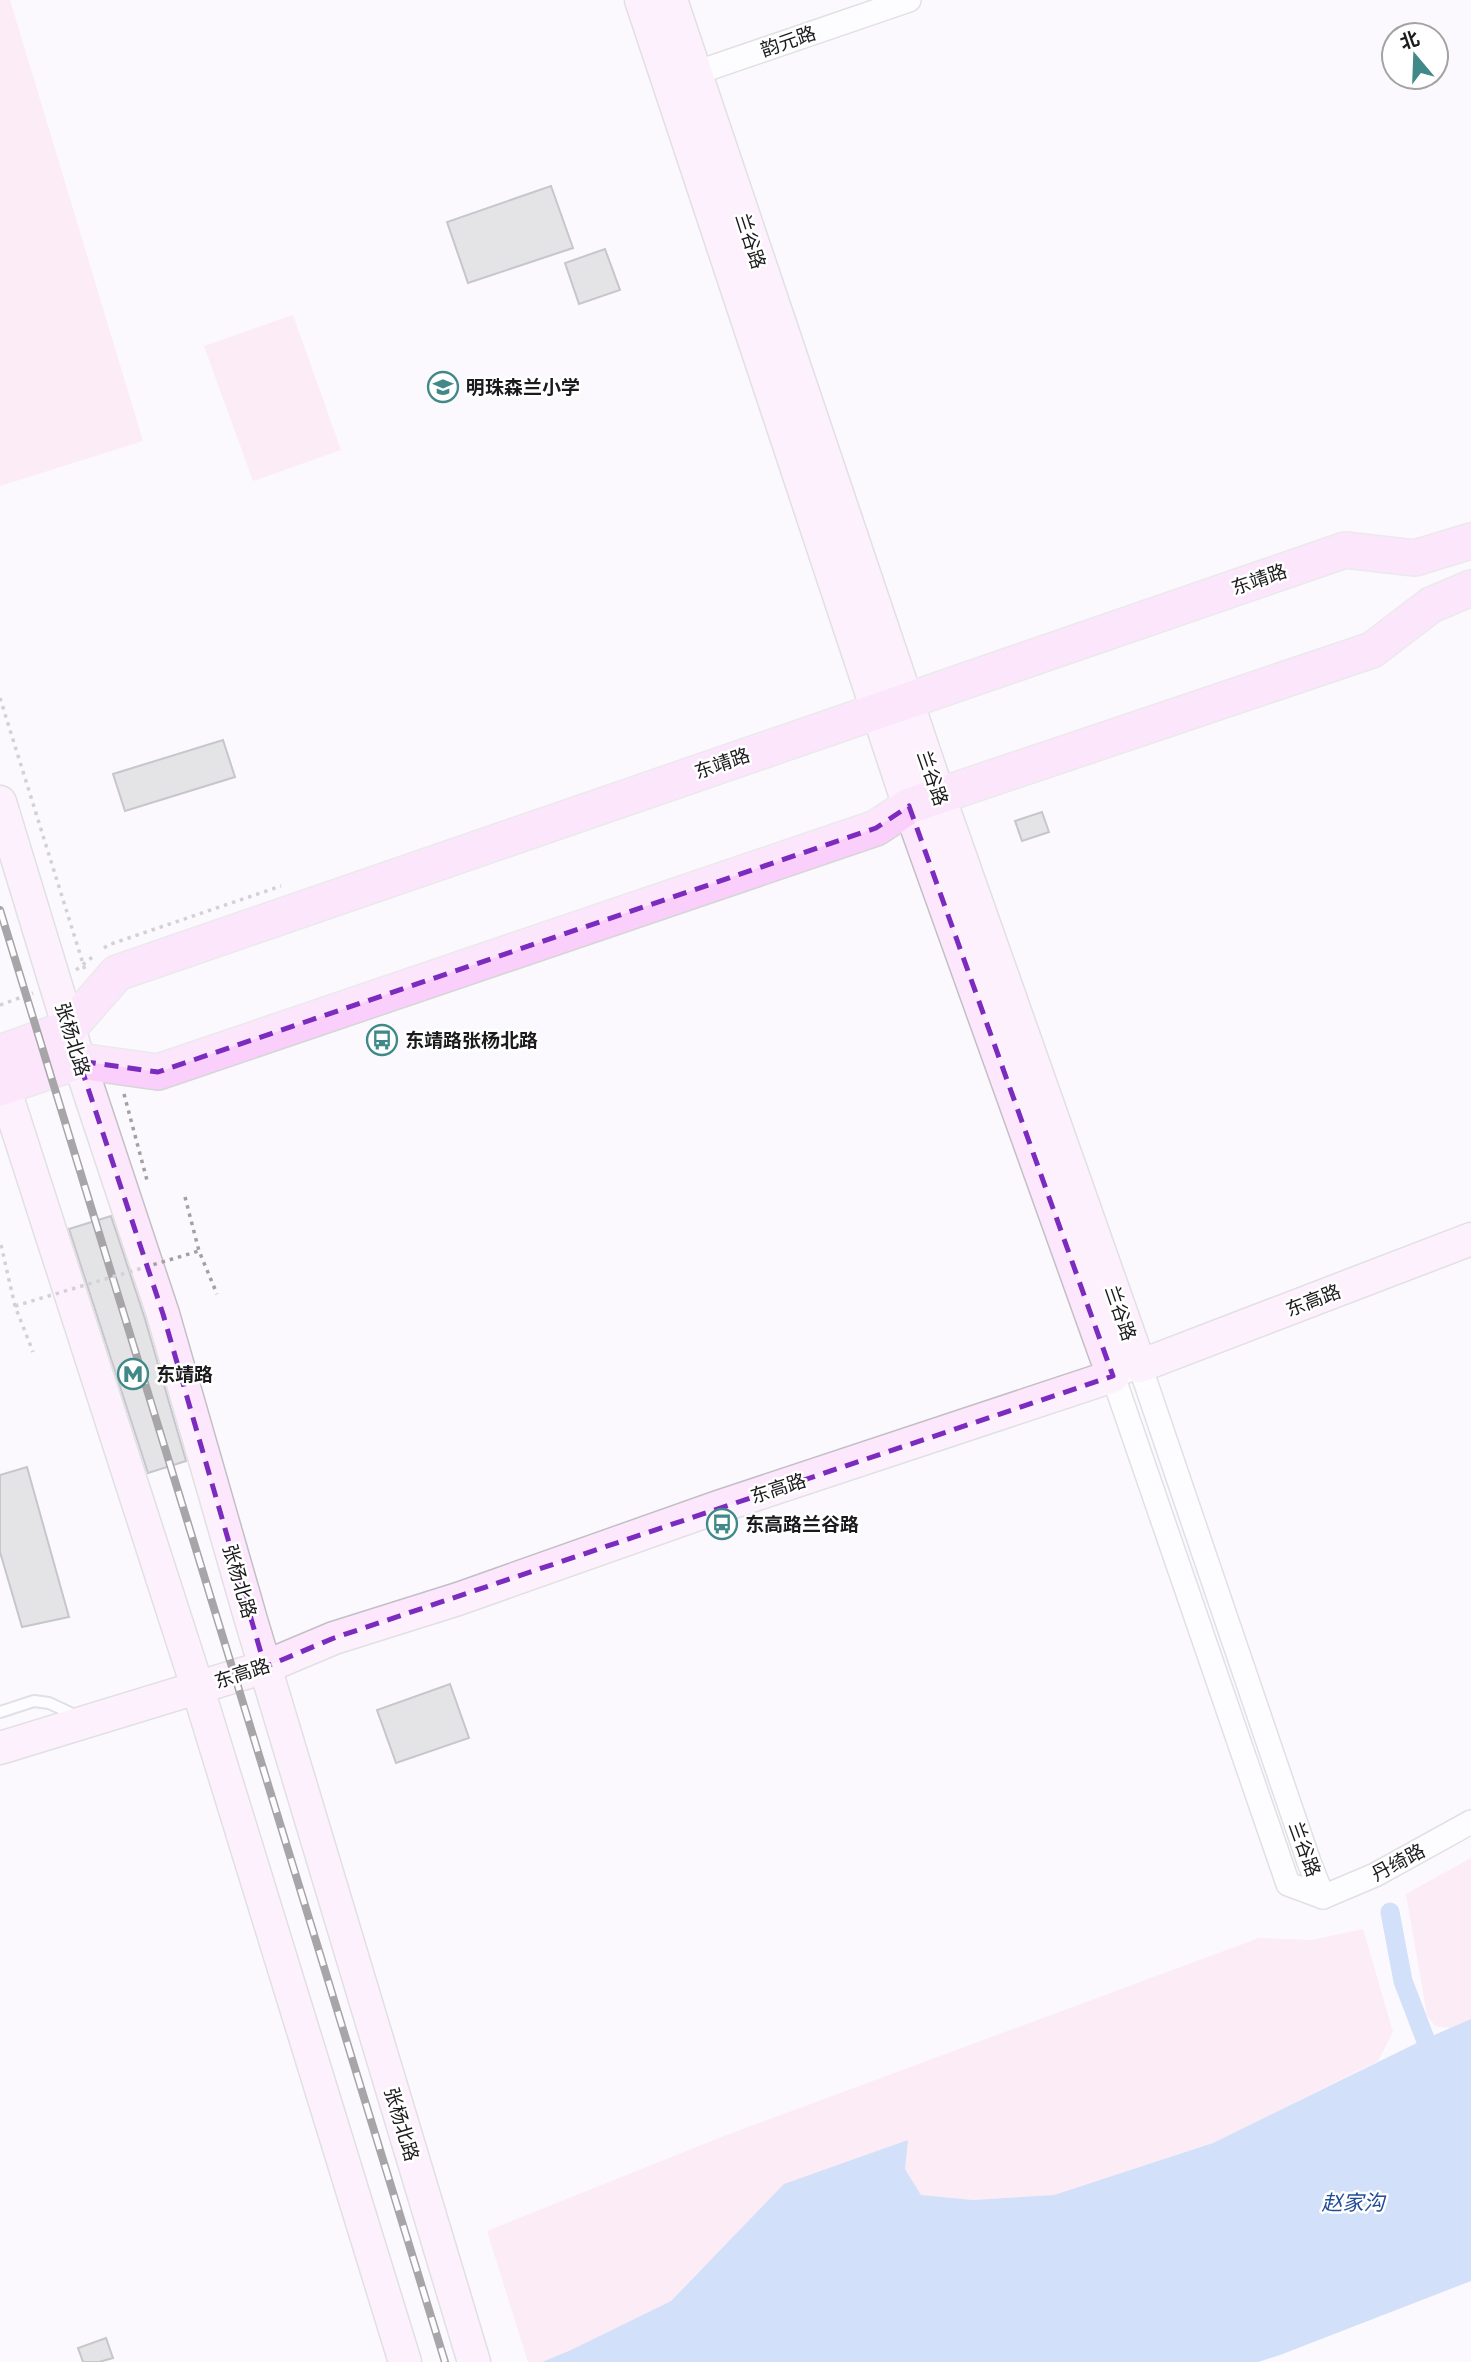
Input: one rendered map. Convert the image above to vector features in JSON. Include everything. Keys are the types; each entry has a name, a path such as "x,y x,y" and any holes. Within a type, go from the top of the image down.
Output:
{"main road":[{"name":"东靖路","path":"1,1076 74,1044 117,973 1345,550 1373,551 1415,558 1471,541"},
{"name":"东靖路","path":"74,1044 158,1072 876,828 924,801 1372,650 1431,605 1471,588"}],"street":[{"name":"兰谷路","path":"641,0 682,78 924,801 1127,1371 1323,1897"},
{"name":"兰谷路","path":"671,0 682,78"},
{"name":"韵元路","path":"682,78 909,0"},
{"name":"张杨北路","path":"0,802 74,1044 163,1314 265,1667 474,2362"},
{"path":"1,1076 197,1686 405,2362"},
{"name":"东高路","path":"0,1748 265,1667 334,1638 458,1600 719,1507 1127,1371 1471,1239"},
{"name":"丹绮路","path":"1323,1897 1375,1875 1471,1822"}],"lane":[{"path":"0,1712 34,1701 49,1703 88,1721"}],"path":[{"path":"185,1197 199,1251 216,1294"},
{"path":"1,1245 15,1306 33,1352"},
{"path":"15,1306 199,1251"}],"highlighted area":[{"path":"909,806 1113,1376 334,1638 265,1667 163,1314 79,1061 158,1072 876,828"}],"shaded area":[{"path":"0,0 10,0 143,441 0,486"},
{"path":"293,315 341,450 253,481 204,346"},
{"path":"1471,1858 1471,2019 1451,2028 1435,2026 1427,2015 1406,1894"},
{"path":"1363,1929 1393,2032 1378,2061 1213,2143 1054,2195 973,2200 921,2195 905,2169 907,2140 701,2269 671,2301 571,2350 542,2362 528,2362 487,2231 724,2136 1259,1938 1312,1940"}],"water":[{"name":"赵家沟","path":"1471,2019 1471,2281 1280,2355 1258,2362 542,2362 671,2301 784,2184 908,2140 905,2169 921,2195 973,2200 1054,2195 1213,2143"}],"building":[{"path":"551,186 573,248 468,283 447,222"},
{"path":"605,249 620,290 579,304 565,263"},
{"path":"223,740 235,777 125,811 113,774"},
{"path":"1042,812 1049,832 1022,841 1015,821"},
{"path":"111,1216 145,1319 186,1461 148,1473 69,1229"},
{"path":"27,1467 69,1617 22,1627 0,1552 0,1475"},
{"path":"450,1684 469,1738 396,1763 377,1710"},
{"path":"106,2338 113,2358 99,2362 83,2362 78,2348"}],"waterway":[{"path":"1390,1912 1403,1981 1434,2062"}],"railway":[{"path":"0,910 445,2362"}],"place":[{"name":"明珠森兰小学","path":"443,387"},
{"name":"东靖路张杨北路","path":"382,1040"},
{"name":"东靖路","path":"133,1374"},
{"name":"东高路兰谷路","path":"722,1524"}]}
